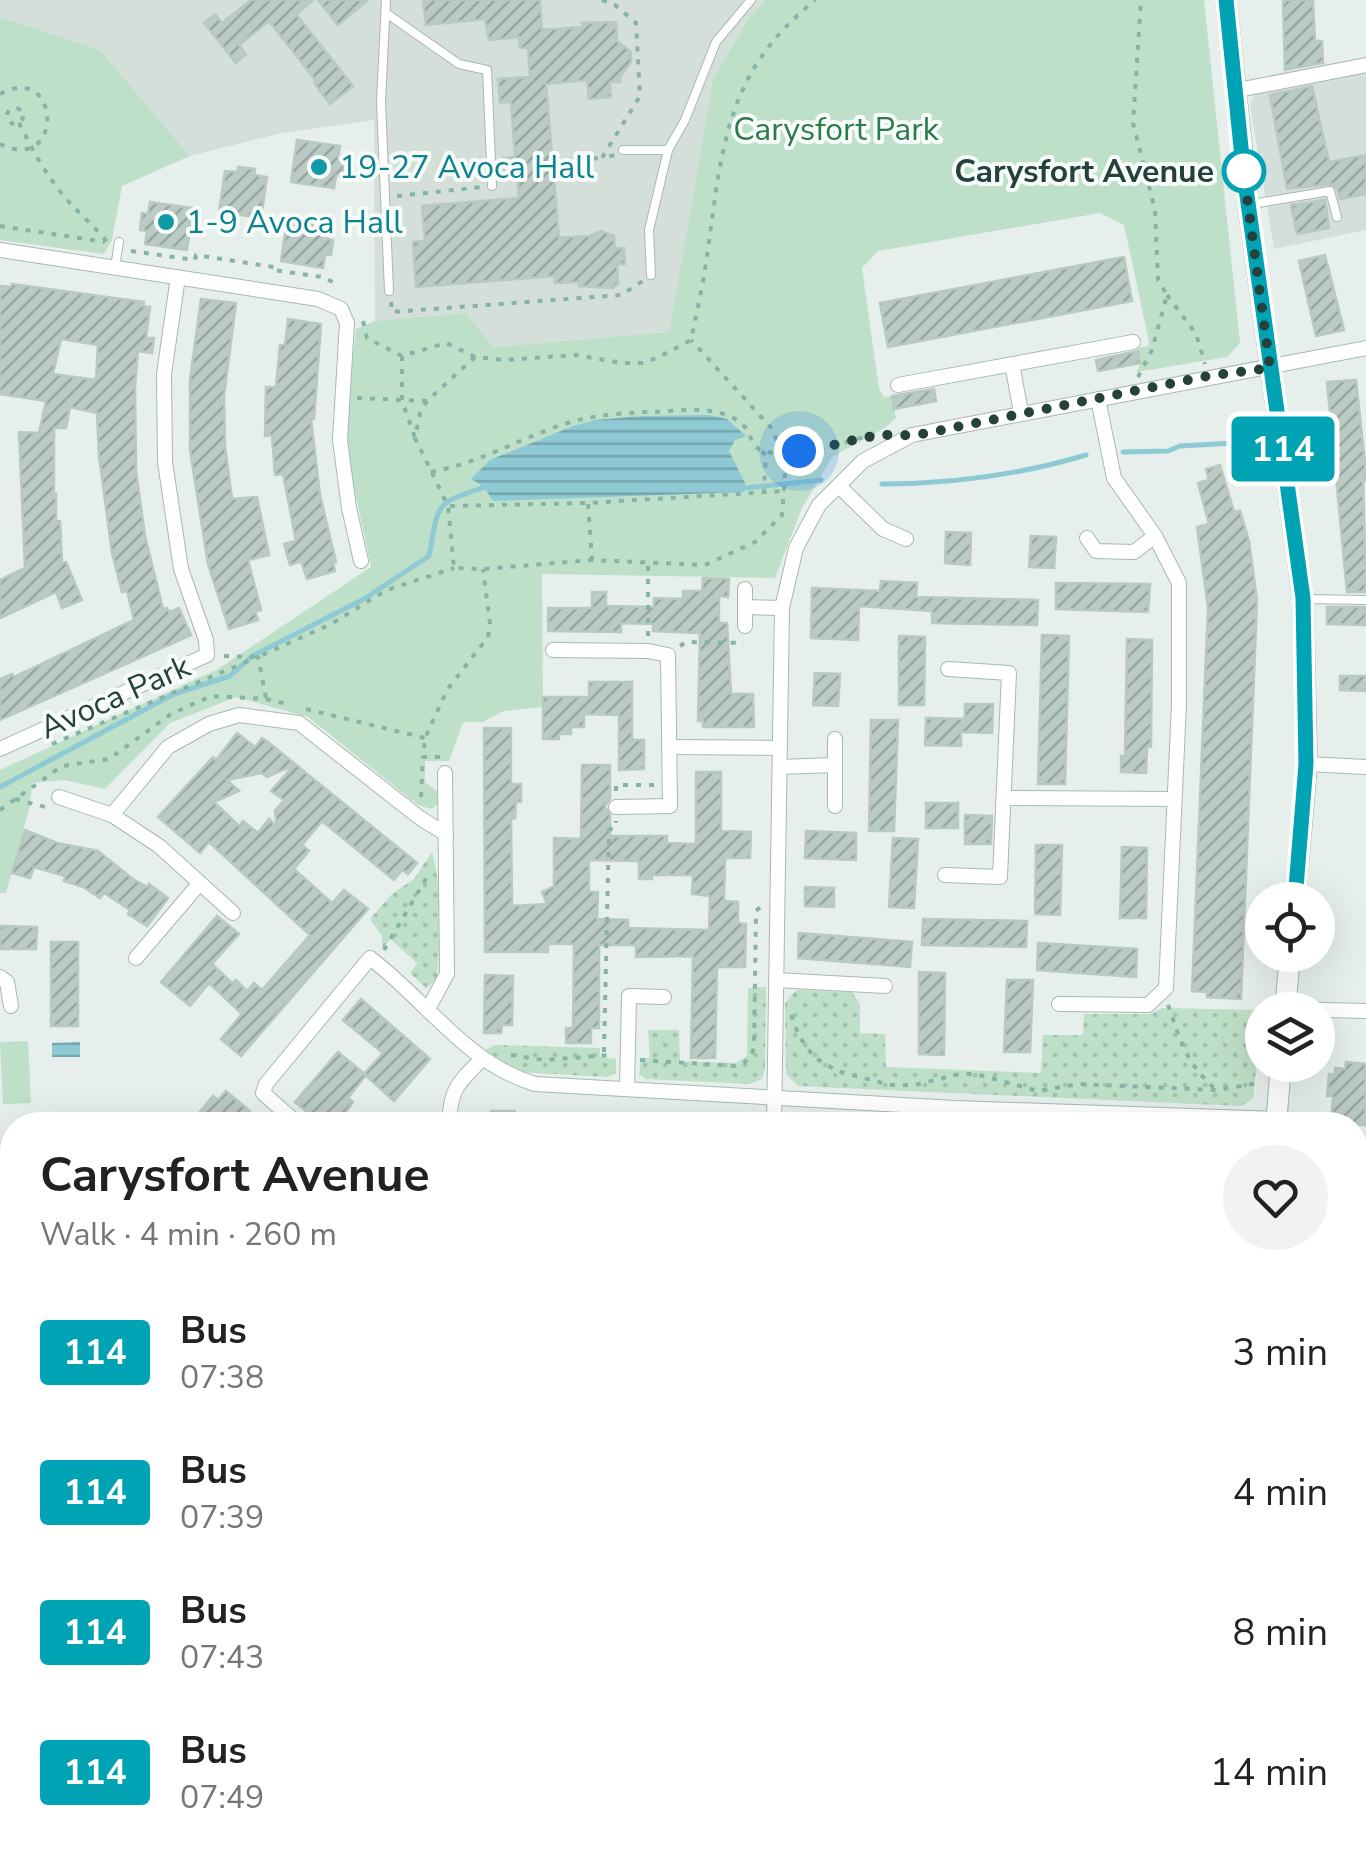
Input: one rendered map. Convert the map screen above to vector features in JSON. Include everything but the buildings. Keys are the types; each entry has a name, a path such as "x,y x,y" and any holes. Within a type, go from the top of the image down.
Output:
{"main road":[{"path":"1226,0 1248,205 1303,598 1306,764 1296,882"},
{"path":"1277,1112 1280,1082"}],"street":[{"path":"1234,90 1366,64"},
{"path":"0,250 318,299 341,309 347,323 340,440 361,561"},
{"name":"Avoca Park","path":"0,749 207,655 206,640 181,569 165,462 164,374 178,278"},
{"path":"898,385 1133,342"},
{"path":"774,1112 783,594 801,537 819,505 864,461 912,436 1366,348"},
{"path":"1012,364 1021,412"},
{"path":"1059,1004 1148,1005 1166,988 1179,704 1179,583 1155,536 1114,478 1098,399"},
{"path":"840,487 882,529 906,539"},
{"path":"1087,538 1096,551 1134,552 1155,536"},
{"path":"744,626 746,590"},
{"path":"745,607 782,608"},
{"path":"552,650 648,651 668,655 670,806 616,807"},
{"path":"945,875 1000,878 1010,673 948,669"},
{"path":"112,815 168,747 210,724 240,715 299,722 420,818 446,834"},
{"path":"835,739 836,806"},
{"path":"669,747 780,748"},
{"path":"1306,764 1366,767"},
{"path":"780,767 835,766"},
{"path":"428,1007 447,974 445,773"},
{"path":"58,797 112,815 158,846 234,913"},
{"path":"1006,798 1174,799"},
{"path":"136,958 199,884"},
{"path":"285,1112 263,1093 266,1084 370,958 428,1007 481,1060 510,1077 535,1084 1018,1112"},
{"path":"0,977 8,982 11,1006"},
{"path":"776,980 885,986"},
{"path":"627,1088 629,996 664,997"},
{"path":"1335,1011 1366,1011"},
{"path":"450,1112 456,1085 481,1060"}],"lane":[{"path":"386,0 381,102 389,292"},
{"path":"650,275 649,230 668,150 716,42 751,0"},
{"path":"386,13 459,64 487,70 492,186"},
{"path":"623,150 668,150"},
{"path":"1248,205 1330,191 1338,217"},
{"path":"115,267 119,244"},
{"path":"1303,598 1366,600"}],"path":[{"path":"602,0 615,5 636,23 640,96 602,158"},
{"path":"692,340 713,200 742,90 783,28 815,0"},
{"path":"1141,0 1132,123 1155,210 1158,280 1196,334 1208,376"},
{"path":"0,94 24,88 45,103 48,112 47,130 31,147 18,150 0,144"},
{"path":"0,108 8,112"},
{"path":"8,112 16,108 22,112 19,124 53,182 102,233 105,242"},
{"path":"8,112 8,121"},
{"path":"0,125 8,121 19,124"},
{"path":"567,160 611,158 623,150"},
{"path":"386,197 492,186"},
{"path":"0,226 196,260 196,256 274,267 273,270 322,277 340,285"},
{"path":"389,292 392,312 622,295 650,275"},
{"path":"1134,391 1152,350 1167,295"},
{"path":"347,323 364,322 367,338 402,356 446,342 476,357 504,360 576,356 643,363 692,340"},
{"path":"37,750 331,624 387,590 454,568 592,560 705,565 755,542 782,515 785,486 774,431 692,340"},
{"path":"402,356 402,400 415,438 448,506 454,568"},
{"path":"415,438 427,401 476,357"},
{"path":"341,398 427,401"},
{"path":"431,472 485,458 576,420 612,414 727,414 744,425 752,446 779,453 820,449 886,432 912,436"},
{"path":"762,451 766,456 764,487"},
{"path":"448,506 588,503 785,486"},
{"path":"588,503 592,560"},
{"path":"648,563 648,651"},
{"path":"420,806 425,738 447,690 488,637 483,569"},
{"path":"668,655 686,642 744,642 744,626"},
{"path":"207,655 258,656"},
{"path":"258,656 266,698"},
{"path":"0,810 62,766 109,759 171,714 211,696 266,698 425,738"},
{"path":"422,757 446,758 445,773"},
{"path":"604,1054 609,830 616,827 616,785 670,785"},
{"path":"14,800 55,810 58,797"},
{"path":"375,962 420,886 436,865 448,857"},
{"path":"1160,994 1169,1007 1183,1052 1216,1090"},
{"path":"791,1013 799,1036 814,1057 837,1071 890,1085 915,1085 959,1074 976,1074 1038,1091 1078,1084 1216,1090 1266,1083"}],"shaded area":[{"path":"0,0 766,0 748,19 713,79 669,332 492,347 466,313 375,321 374,120 282,133 190,156 100,50 0,17"},
{"path":"1366,72 1366,230 1274,249 1250,105 1255,94"}],"green space":[{"name":"Carysfort Park","path":"766,0 1204,0 1240,343 1227,357 1137,372 1138,348 1148,346 1149,342 1124,225 1100,213 878,251 862,268 879,389 884,397 892,396 896,418 832,457 802,508 775,578 542,574 543,707 504,711 483,722 463,722 449,761 425,761 425,782 438,792 437,805 431,809 418,805 308,717 236,697 170,723 105,789 64,780 32,783 30,806 6,893 0,893 0,770 218,669 371,567 348,440 356,329 375,321 466,313 493,347 669,332 713,79 748,19"},
{"path":"0,17 100,50 190,156 122,186 112,240 104,254 0,240"},
{"path":"432,852 439,899 439,947 437,979 426,988 410,973 417,963 390,939 382,949 382,936 370,919 392,894 414,879"},
{"path":"766,987 762,1079 750,1084 646,1079 639,1074 641,1058 650,1058 648,1030 679,1030 680,1061 736,1063 747,1056 748,988"},
{"path":"796,990 852,992 860,1004 860,1033 885,1034 886,1067 1041,1073 1043,1035 1083,1035 1084,1014 1150,1014 1162,1008 1245,1010 1245,1082 1255,1082 1253,1099 1241,1106 798,1086 786,1074 785,1003"},
{"path":"28,1041 31,1103 3,1104 0,1042"},
{"path":"495,1045 600,1048 600,1057 616,1059 616,1073 607,1077 519,1072 485,1050"}],"water":[{"path":"709,415 727,419 746,436 735,440 729,451 745,483 744,492 493,501 484,487 471,479 490,460 595,420"},
{"path":"80,1042 80,1057 52,1057 52,1043"}],"waterway":[{"path":"1284,435 1301,432"},
{"path":"1123,452 1168,451 1180,446 1273,437"},
{"path":"882,484 985,477 1086,455"},
{"path":"740,486 821,480"},
{"path":"0,787 174,694 230,676 252,656 364,599 429,556 442,507 488,486"}],"bus line":[{"name":"114","path":"1226,0 1243,167 1303,598 1306,764 1296,882"}],"place":[{"name":"19-27 Avoca Hall","path":"319,167"},
{"name":"Carysfort Avenue","path":"1244,171"},
{"name":"1-9 Avoca Hall","path":"166,222"}],"route":[{"path":"799,451 886,432 912,436 1208,376 1270,368 1243,167 1244,171"}]}
